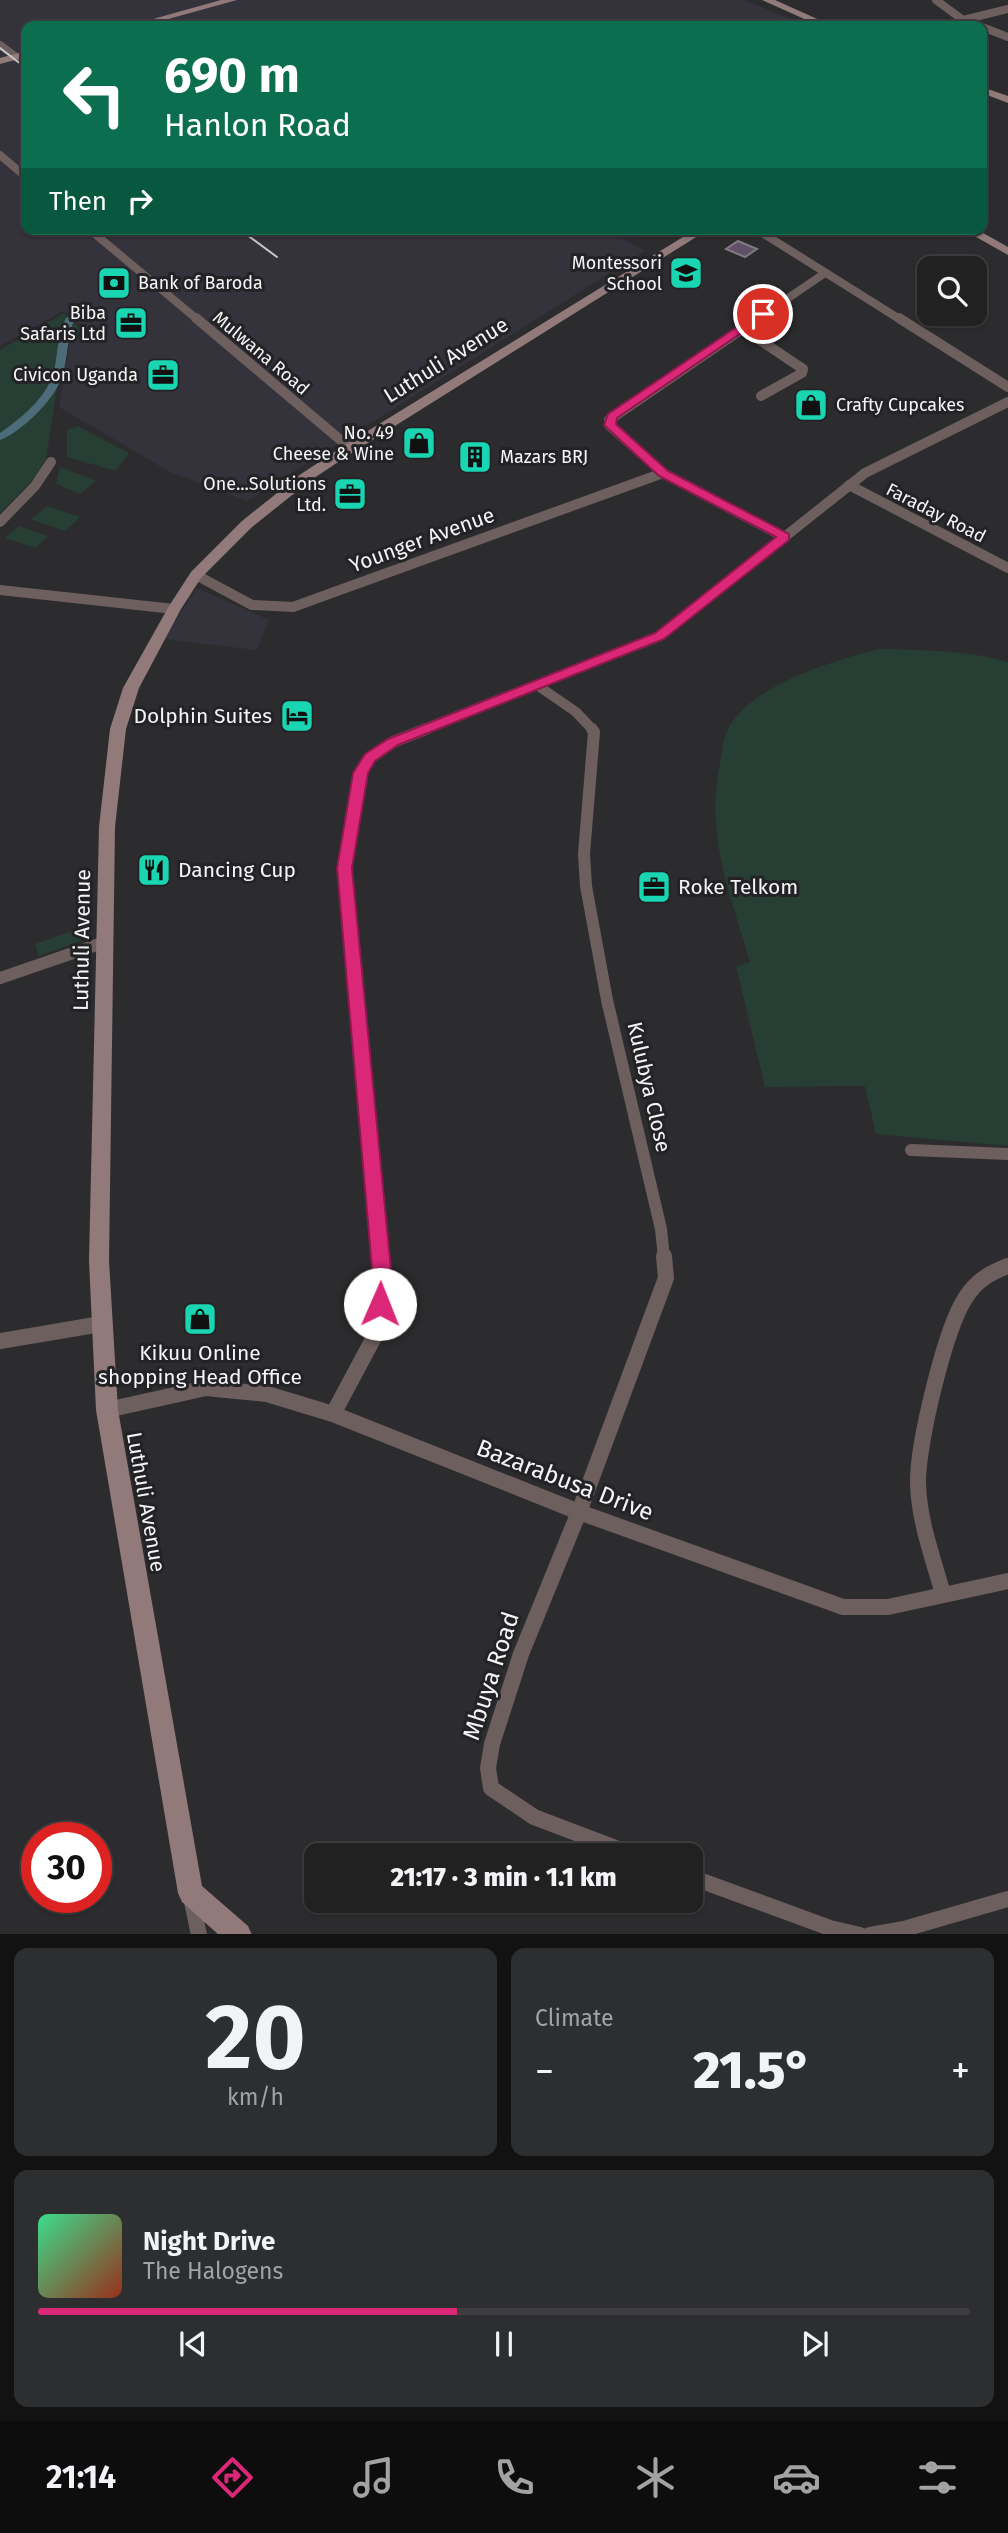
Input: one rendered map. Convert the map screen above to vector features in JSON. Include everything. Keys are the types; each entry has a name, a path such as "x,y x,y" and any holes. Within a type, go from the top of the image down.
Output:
{"street":[{"path":"152,21 232,0"},
{"path":"767,0 816,21"},
{"path":"936,0 963,20 1008,9"},
{"path":"987,29 1008,37"},
{"path":"0,45 21,56"},
{"path":"0,61 21,56"},
{"path":"987,92 1008,100"},
{"path":"0,155 21,173"},
{"name":"Mulwana Road","path":"96,235 350,448"},
{"name":"Luthuli Avenue","path":"199,1934 107,1410 101,1324 107,827 118,729 131,688 174,609 196,575 247,524 306,477 350,448 694,235"},
{"path":"765,235 1008,387"},
{"path":"978,235 1008,252"},
{"path":"784,537 663,473 610,425 609,420 825,273"},
{"path":"742,328 803,369 802,373 761,396"},
{"path":"333,1414 379,1328 382,1280 345,868 360,773 370,758 393,742 647,643 671,630 849,485 878,465 1008,402"},
{"path":"0,522 35,486 51,462"},
{"name":"Younger Avenue","path":"196,575 245,603 265,609 293,607 663,473"},
{"name":"Faraday Road","path":"849,485 1008,568"},
{"path":"0,590 174,609"},
{"name":"Kulubya Close","path":"537,685 583,719 594,732 584,854 586,886 607,1000 661,1229 666,1278 579,1511"},
{"path":"0,978 104,942"},
{"path":"911,1150 1008,1154"},
{"path":"943,1594 924,1528 918,1483 926,1418 952,1331 965,1298 985,1275 1008,1266"},
{"path":"0,1341 101,1324"},
{"name":"Bazarabusa Drive","path":"107,1410 206,1388 267,1394 333,1414 579,1511 844,1607 888,1606 1008,1581"},
{"name":"Mbuya Road","path":"579,1511 521,1654 492,1744 488,1768 491,1788 534,1817 602,1843"},
{"path":"703,1881 830,1928 860,1934"},
{"path":"191,1893 239,1934"},
{"path":"870,1934 904,1929 1008,1899"}],"shaded area":[{"path":"0,0 744,0 796,21 21,21 21,235 629,235 623,239 645,251 247,501 170,472 59,407 70,340 89,332 63,311 0,346"},
{"path":"197,588 269,620 257,650 163,639"}],"green space":[{"path":"64,313 83,331 64,339 46,460 35,477 0,513 0,350"},
{"path":"78,426 129,453 116,471 67,457 67,430"},
{"path":"60,467 96,481 80,494 56,484"},
{"path":"47,506 80,517 65,531 31,519"},
{"path":"19,526 48,536 35,548 5,538"},
{"path":"879,649 961,653 1008,662 1008,1146 876,1134 865,1086 765,1087 736,966 750,962 728,888 718,840 716,790 724,738 737,715 772,688 817,668"},
{"path":"86,926 91,937 39,956 35,944"}],"building":[{"path":"738,241 757,249 745,257 726,249"}],"waterway":[{"path":"0,437 30,413 55,384 69,320"}],"railway":[{"path":"0,48 21,64"},
{"path":"247,235 277,257"}],"place":[{"name":"Montessori School","path":"686,273"},
{"name":"Bank of Baroda","path":"114,283"},
{"name":"Biba Safaris Ltd","path":"131,323"},
{"name":"Civicon Uganda","path":"163,375"},
{"name":"Crafty Cupcakes","path":"811,405"},
{"name":"No. 49 Cheese & Wine","path":"419,443"},
{"name":"Mazars BRJ","path":"475,457"},
{"name":"One...Solutions Ltd.","path":"350,494"},
{"name":"Dolphin Suites","path":"297,716"},
{"name":"Dancing Cup","path":"154,870"},
{"name":"Roke Telkom","path":"654,887"},
{"name":"Kikuu Online shopping Head Office","path":"200,1319"}],"route":[{"path":"380,1304 382,1280 345,868 363,765 383,747 393,742 660,636 671,630 784,537 663,473 610,425 609,420 763,314"}]}
